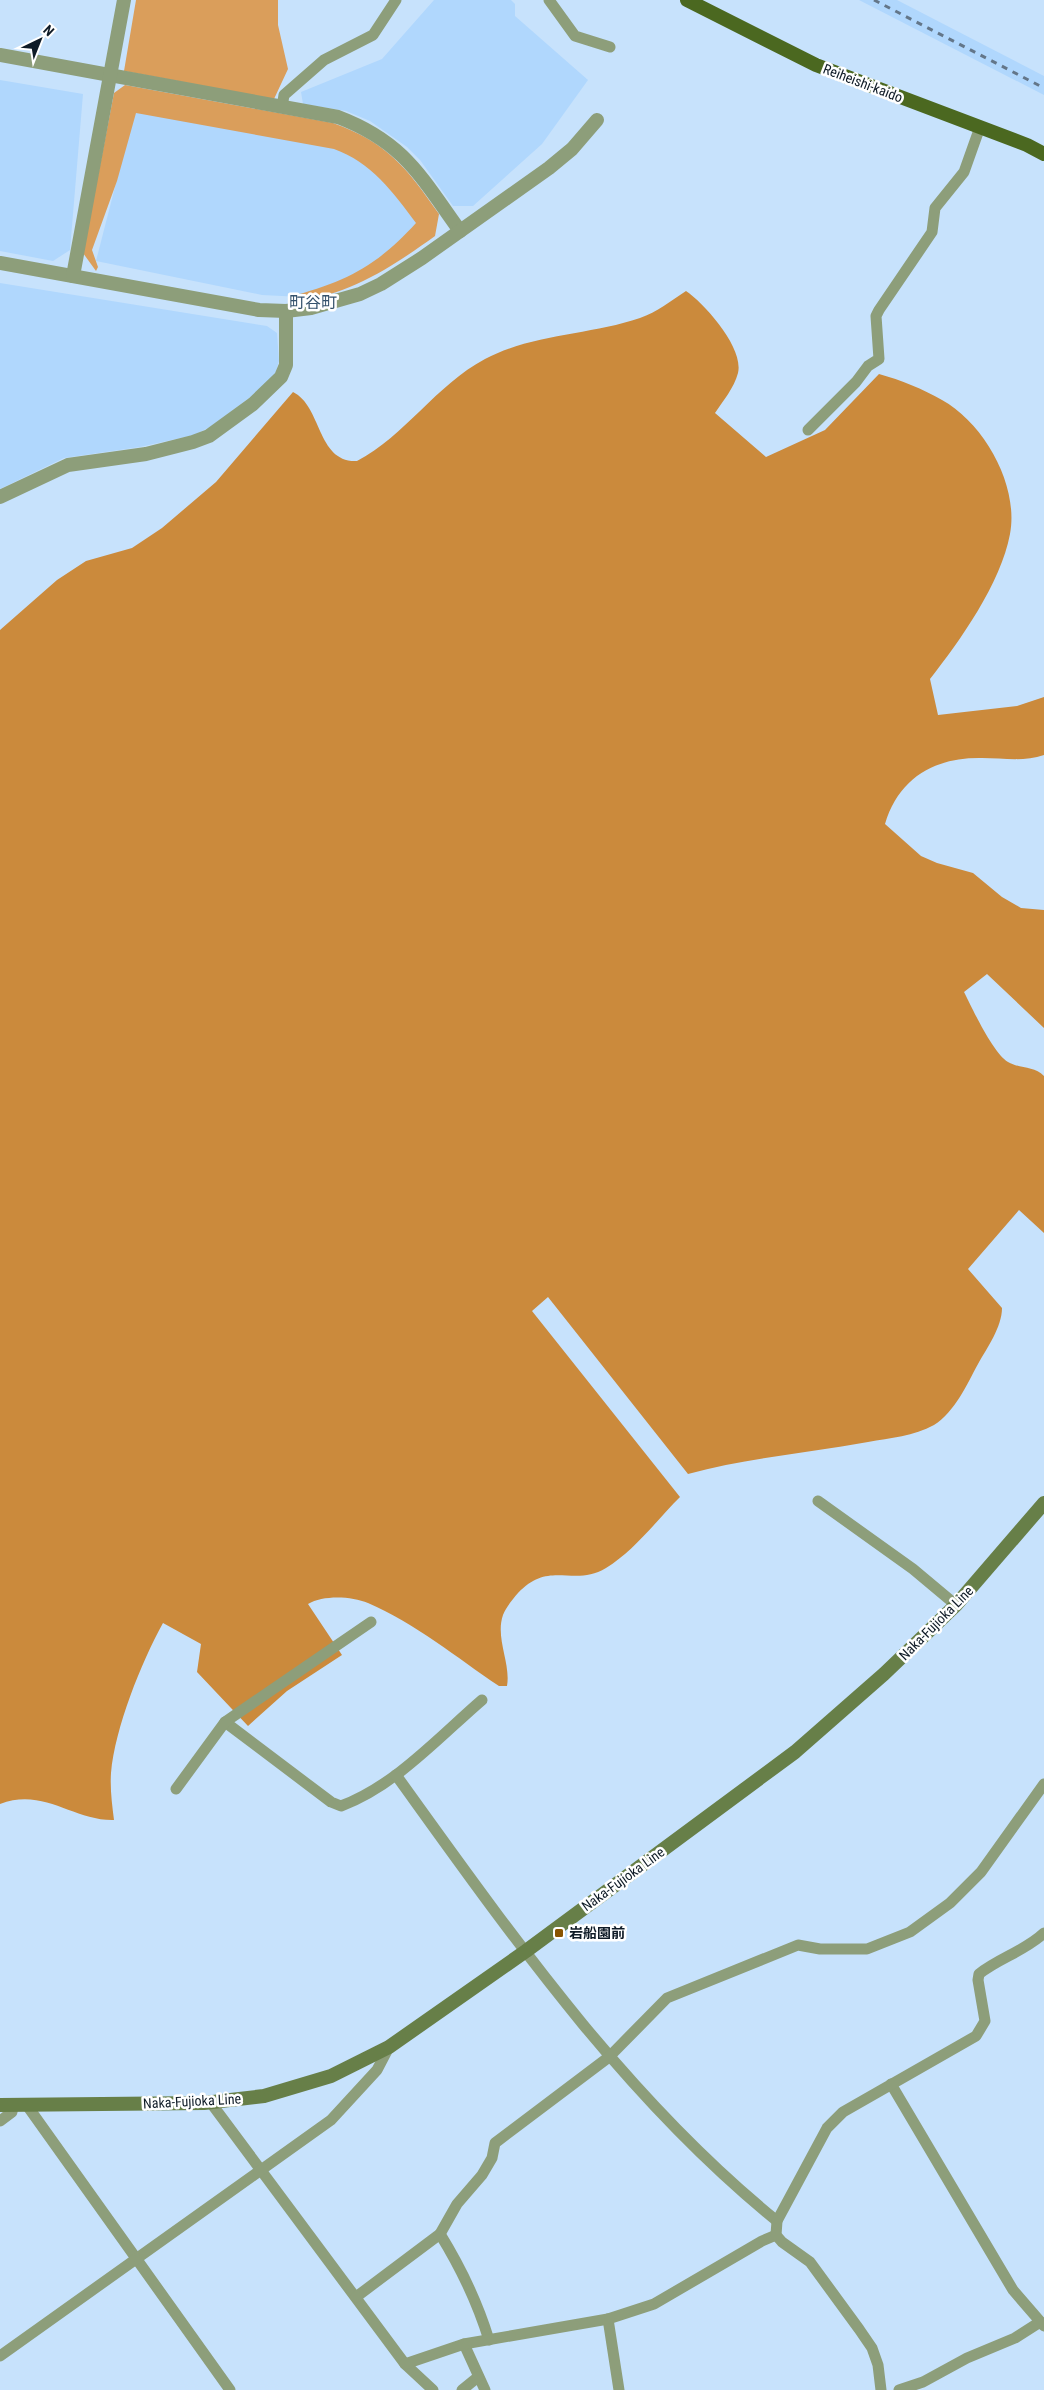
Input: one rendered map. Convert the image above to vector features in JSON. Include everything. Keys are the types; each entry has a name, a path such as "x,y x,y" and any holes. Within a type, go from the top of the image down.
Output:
{"main road":[{"name":"Reiheishi-kaido","path":"687,0 816,65 1027,145 1044,154"},
{"name":"Naka-Fujioka Line","path":"13,2105 211,2103 290,2089 331,2076 389,2047 526,1950 789,1757 884,1674 956,1605 1044,1503"}],"street":[{"path":"73,276 124,0"},
{"path":"282,107 284,95 324,60 372,35 396,0"},
{"path":"549,0 575,36 610,47"},
{"path":"0,55 338,117 359,125 387,141 400,152 422,178 460,231"},
{"path":"0,263 213,303 286,311 327,304 360,294 422,258 549,168 572,149 597,120"},
{"path":"808,430 856,382 868,366 879,359 876,316 878,310 932,232 935,208 964,172 980,127"},
{"path":"0,497 68,465 146,454 209,436 253,404 281,377 286,365 286,311"},
{"path":"818,1501 905,1563 956,1605"},
{"path":"176,1789 225,1722 370,1622"},
{"path":"225,1722 331,1802 341,1806 359,1800 396,1775 482,1700"},
{"path":"396,1775 526,1950 609,2057 710,2162 777,2221"},
{"path":"356,2297 440,2234 457,2204 482,2175 492,2158 495,2143 609,2057 667,1998 798,1945 820,1949 867,1949 910,1932 950,1903 981,1872 1044,1784"},
{"path":"881,2390 878,2365 872,2348 810,2262 782,2242 776,2235 777,2221 827,2128 842,2112 976,2036 985,2021 978,1980 979,1974 990,1966 1032,1944 1044,1933"},
{"path":"0,2356 335,2116 377,2070 389,2047"},
{"path":"891,2084 1013,2290 1042,2324 1015,2338 967,2358 923,2382 899,2390"},
{"path":"211,2103 405,2364 433,2390"},
{"path":"0,2121 12,2112 13,2105"},
{"path":"13,2105 136,2258 230,2390"},
{"path":"440,2234 469,2286 489,2340"},
{"path":"405,2364 464,2344 608,2320 654,2304 762,2240 776,2235"},
{"path":"608,2320 619,2390"},
{"path":"464,2344 485,2390"},
{"path":"462,2390 478,2377"}],"shaded area":[{"path":"136,0 278,0 278,25 288,69 274,99 124,71"},
{"path":"434,0 511,0 515,4 515,16 588,80 542,144 473,206 453,206 420,160 407,147 370,121 346,111 303,104 301,92 382,59"},
{"path":"859,0 897,0 1044,76 1044,95"},
{"path":"0,80 83,94 70,250 53,261 0,251"},
{"path":"125,85 333,123 352,131 382,148 394,158 416,183 439,214 435,236 404,258 346,289 327,295 307,298 289,297 343,279 358,271 387,251 416,223 380,179 359,162 334,149 136,113 117,181 92,250 98,267 96,271 83,253 114,93"},
{"path":"135,109 339,149 366,162 421,222 387,257 350,280 302,297 262,295 96,261"},
{"path":"0,283 267,326 277,333 279,361 276,372 269,383 210,427 194,435 140,447 64,458 0,489"},
{"path":"686,291 712,316 729,339 738,363 738,373 734,384 715,413 766,457 825,430 879,374 920,389 942,400 958,411 985,440 996,458 1004,477 1011,515 1010,534 1005,553 998,572 978,611 930,679 938,715 1017,706 1044,697 1044,755 1021,759 965,759 949,761 935,766 910,782 891,808 885,824 921,856 937,863 973,873 1002,897 1021,908 1044,910 1044,1028 987,974 964,992 983,1030 1002,1057 1008,1062 1036,1071 1044,1076 1044,1233 1019,1210 968,1269 1002,1308 1000,1323 960,1397 948,1413 934,1425 902,1436 755,1460 688,1474 548,1297 532,1311 680,1497 636,1544 606,1568 583,1576 551,1575 530,1583 518,1593 506,1609 501,1624 508,1677 507,1686 499,1686 402,1620 368,1603 346,1598 321,1599 308,1604 342,1655 287,1691 248,1726 197,1672 201,1644 163,1623 130,1696 113,1755 111,1791 114,1820 85,1816 31,1799 0,1804 0,630 57,580 86,561 132,548 162,528 216,482 293,392 310,409 327,444 334,453 344,459 357,461 374,451 390,438 451,382 485,359 522,344 621,324 646,316"}],"railway":[{"path":"874,0 1044,88"}],"place":[{"name":"岩船園前","path":"559,1933"}],"district":[{"name":"町谷町","path":"313,302"}]}
